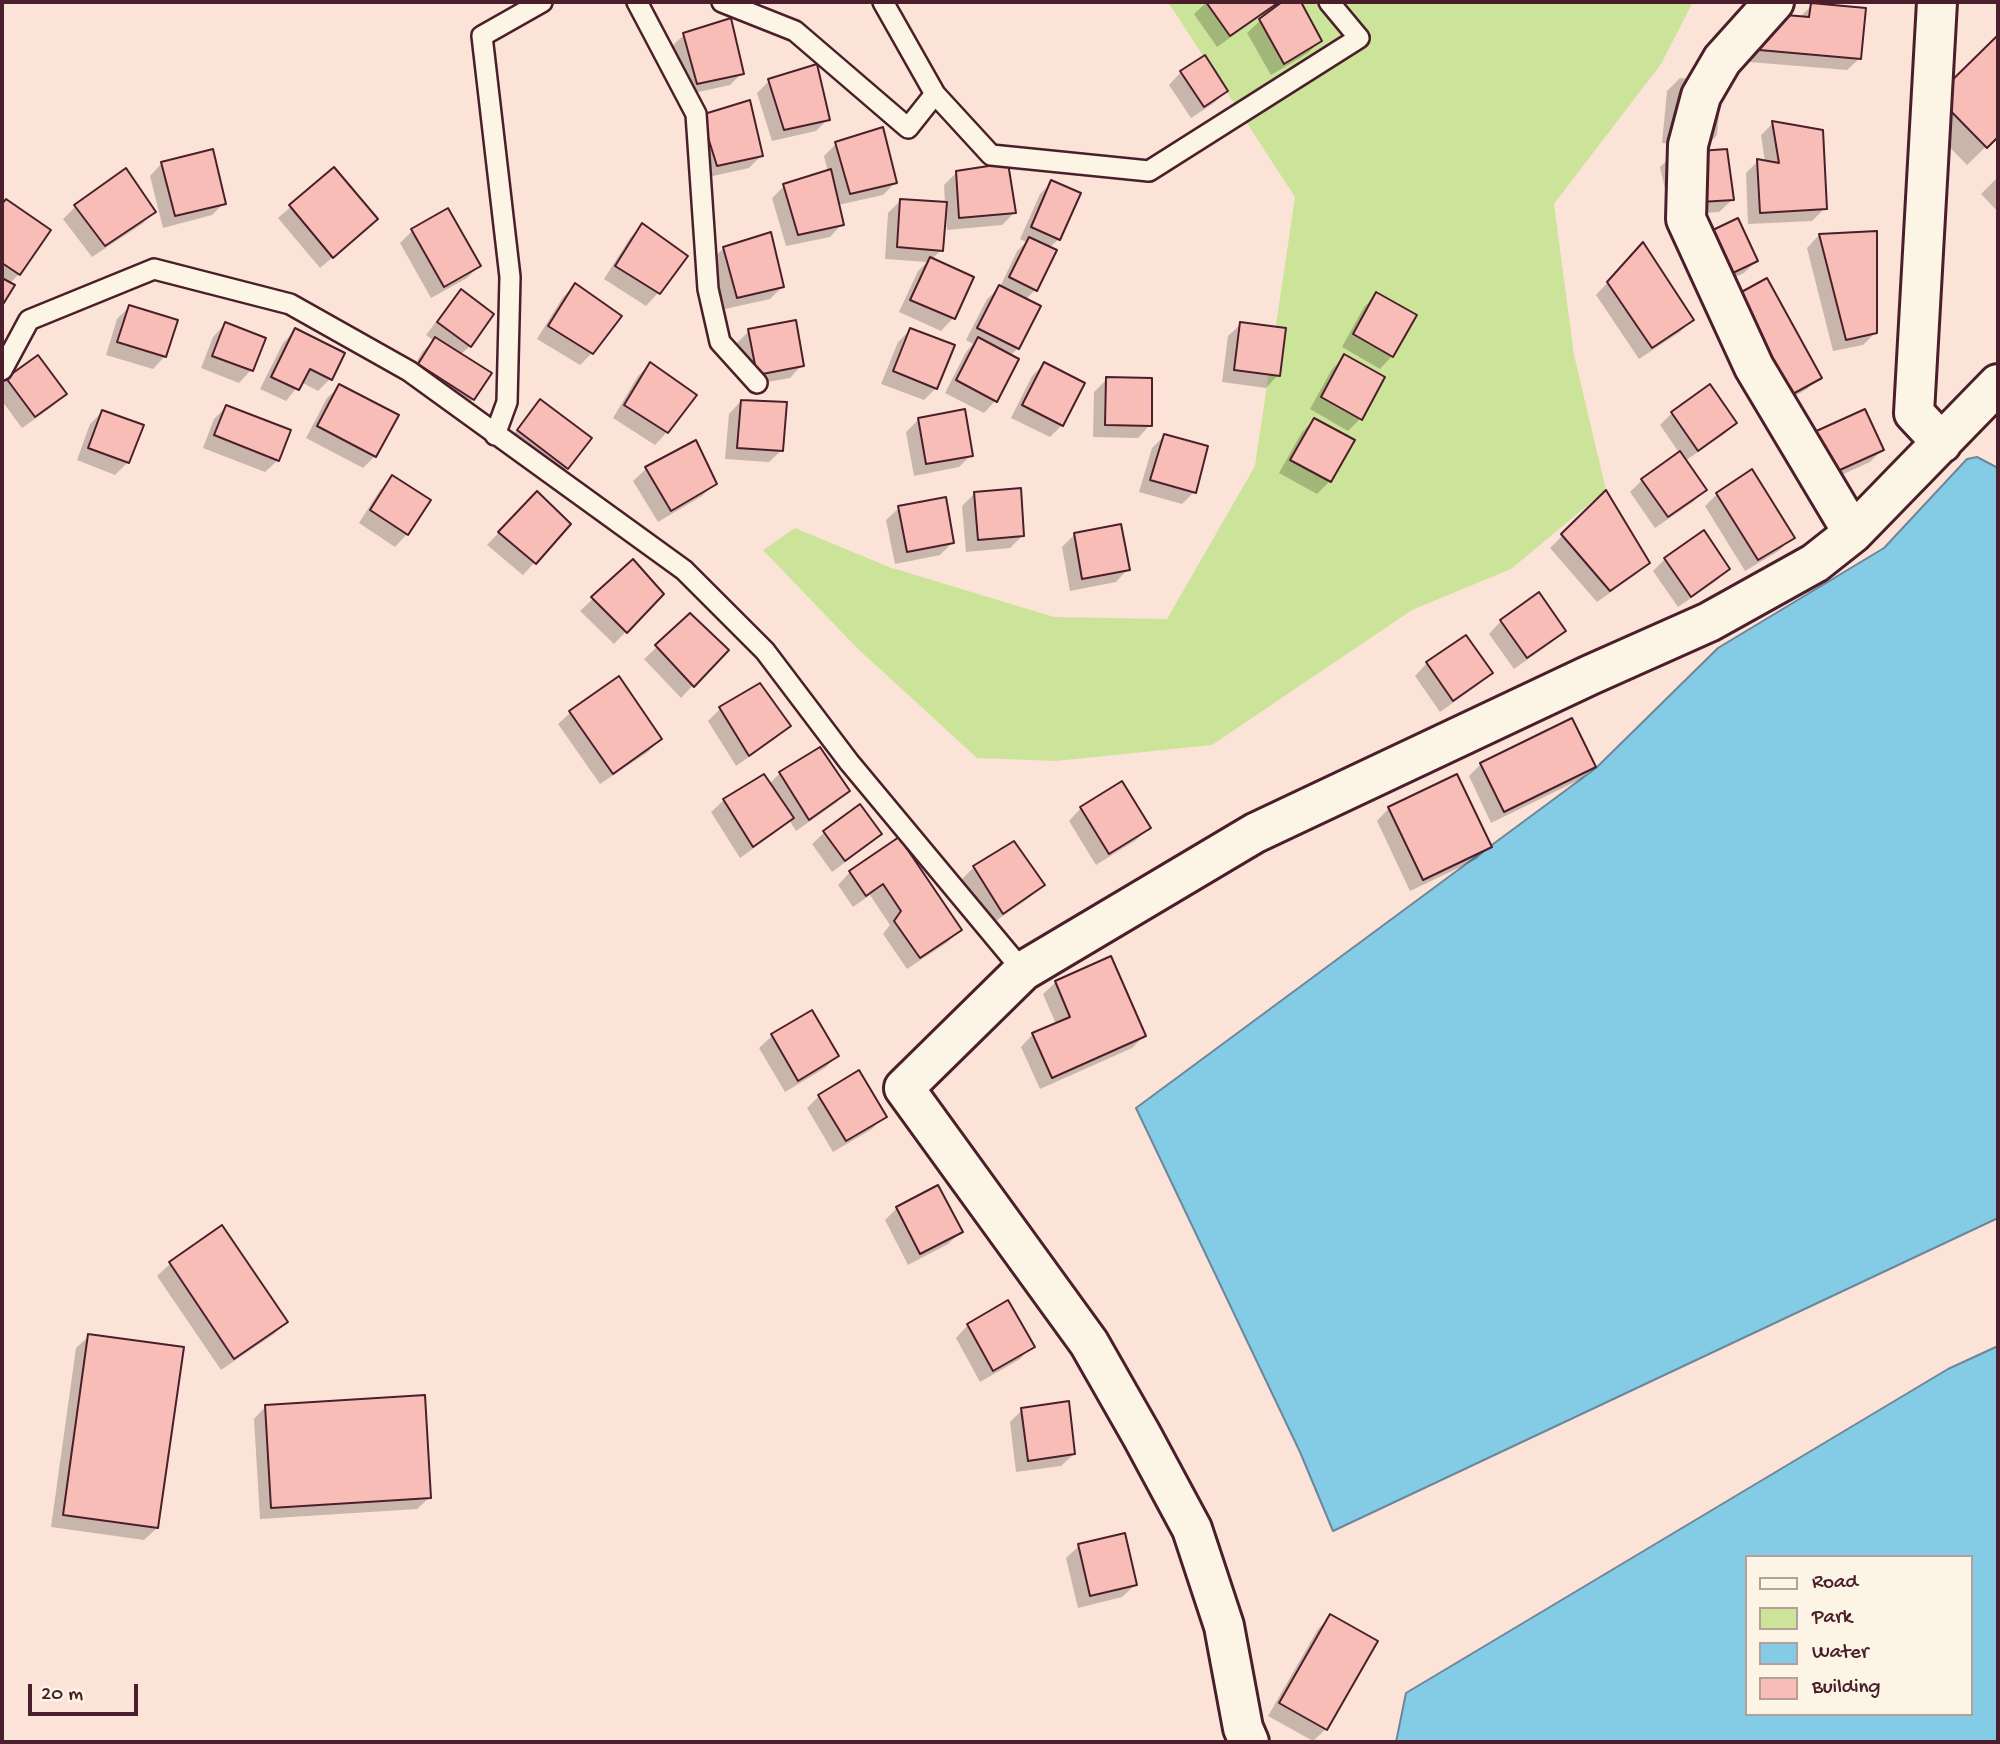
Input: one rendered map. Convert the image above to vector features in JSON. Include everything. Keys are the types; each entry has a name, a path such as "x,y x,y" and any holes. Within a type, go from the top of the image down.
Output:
{"street":[{"path":"1773,2 1722,60 1701,96 1688,145 1685,219 1754,368 1853,533"},
{"path":"1937,2 1914,413 1941,443"},
{"path":"1249,1742 1243,1728 1224,1626 1192,1529 1088,1343 904,1088 1023,971 1255,834 1590,675 1709,622 1815,563 1853,533 1998,384"}],"lane":[{"path":"495,435 507,402 510,277 482,36 542,2"},
{"path":"637,2 696,114 708,289 720,342 757,383"},
{"path":"722,2 795,31 908,128 935,94"},
{"path":"884,2 935,94 991,155 1149,171 1359,38 1329,2"},
{"path":"2,370 29,320 154,269 290,304 409,372 684,570 756,642 849,762 1023,971"}],"green space":[{"path":"1168,2 1693,2 1661,64 1554,204 1574,355 1606,490 1511,569 1412,610 1212,745 1056,761 977,758 857,648 763,550 795,528 889,567 1054,617 1167,619 1255,466 1295,197"}],"water":[{"path":"1977,457 1998,468 1998,1218 1333,1531 1300,1452 1136,1108 1596,768 1718,648 1884,548 1967,459"},
{"path":"1998,1346 1998,1742 1396,1742 1406,1693 1948,1369"}],"building":[{"path":"1206,2 1279,2 1230,36"},
{"path":"1282,2 1301,2 1322,41 1284,64 1259,19"},
{"path":"1811,3 1866,8 1861,59 1748,49 1751,12 1809,17"},
{"path":"731,18 744,74 697,84 683,33"},
{"path":"1997,36 1998,137 1987,148 1936,96"},
{"path":"1205,55 1228,91 1204,107 1180,71"},
{"path":"817,64 830,120 784,130 768,79"},
{"path":"750,100 763,156 717,166 701,115"},
{"path":"1772,121 1823,130 1827,209 1760,213 1757,159 1779,163"},
{"path":"883,127 897,183 850,194 835,142"},
{"path":"213,149 226,204 175,216 161,162"},
{"path":"1727,149 1734,200 1683,203 1672,153"},
{"path":"1008,163 1016,213 959,218 956,171"},
{"path":"334,167 378,219 333,258 289,205"},
{"path":"126,168 156,212 105,246 74,205"},
{"path":"831,169 844,225 798,235 783,184"},
{"path":"1051,180 1081,193 1060,240 1031,227"},
{"path":"6,199 51,230 20,275 2,263 2,204"},
{"path":"900,199 947,202 943,251 897,247"},
{"path":"448,208 481,266 444,287 411,229"},
{"path":"1738,218 1758,261 1716,281 1696,238"},
{"path":"642,223 688,256 660,294 615,266"},
{"path":"1877,231 1877,333 1846,340 1819,234"},
{"path":"771,232 784,287 737,298 723,247"},
{"path":"1029,237 1057,250 1037,291 1009,277"},
{"path":"1643,242 1694,320 1652,348 1607,282"},
{"path":"930,257 974,277 955,319 910,300"},
{"path":"2,278 15,285 2,306"},
{"path":"1767,278 1822,378 1780,401 1725,301"},
{"path":"575,283 622,316 593,354 548,326"},
{"path":"999,285 1041,306 1019,349 977,328"},
{"path":"461,289 494,314 471,347 437,322"},
{"path":"1376,292 1417,315 1393,357 1353,334"},
{"path":"129,305 178,320 166,357 117,342"},
{"path":"796,320 804,366 757,375 748,329"},
{"path":"225,322 266,338 253,371 212,356"},
{"path":"1240,322 1286,328 1280,376 1234,370"},
{"path":"295,328 345,353 332,380 310,369 299,390 271,377"},
{"path":"910,328 955,345 937,389 893,371"},
{"path":"435,337 492,373 474,400 418,364"},
{"path":"978,337 1019,359 997,402 956,380"},
{"path":"1344,354 1385,377 1362,420 1321,397"},
{"path":"38,355 67,394 35,417 6,378"},
{"path":"650,362 697,395 668,433 624,405"},
{"path":"1044,362 1085,383 1063,426 1022,405"},
{"path":"1106,377 1152,378 1152,426 1105,425"},
{"path":"339,384 399,415 376,457 317,426"},
{"path":"1710,384 1737,423 1698,451 1671,412"},
{"path":"540,399 592,438 568,469 517,430"},
{"path":"741,400 787,402 783,451 737,448"},
{"path":"226,405 291,430 279,461 214,435"},
{"path":"965,409 973,456 926,464 918,418"},
{"path":"1865,409 1884,450 1831,474 1812,433"},
{"path":"102,410 144,425 129,463 88,448"},
{"path":"1314,418 1355,440 1331,482 1290,460"},
{"path":"1164,434 1208,446 1196,493 1150,480"},
{"path":"696,440 717,484 671,511 645,467"},
{"path":"1680,451 1707,490 1668,517 1641,479"},
{"path":"1752,469 1795,538 1758,560 1716,493"},
{"path":"392,475 431,500 408,535 370,510"},
{"path":"1021,488 1024,536 978,540 974,492"},
{"path":"1606,490 1650,563 1610,591 1561,534"},
{"path":"537,491 571,524 536,564 498,532"},
{"path":"946,497 954,543 907,552 898,506"},
{"path":"1121,524 1130,570 1082,579 1074,533"},
{"path":"1704,530 1730,569 1691,597 1664,558"},
{"path":"633,559 664,594 627,633 591,597"},
{"path":"1539,592 1566,631 1527,658 1500,620"},
{"path":"690,613 729,650 694,687 655,645"},
{"path":"1466,635 1493,673 1453,701 1426,662"},
{"path":"619,676 662,739 613,774 569,711"},
{"path":"760,683 791,726 749,756 719,707"},
{"path":"1572,718 1596,767 1504,812 1480,763"},
{"path":"820,747 850,791 809,820 779,772"},
{"path":"764,774 794,818 753,847 723,799"},
{"path":"1457,774 1492,847 1423,880 1388,807"},
{"path":"1122,781 1151,828 1109,854 1080,807"},
{"path":"860,804 882,834 845,861 823,831"},
{"path":"899,837 962,930 920,958 894,921 901,911 883,884 866,896 849,871"},
{"path":"1014,841 1045,885 1003,914 973,866"},
{"path":"1111,956 1146,1036 1052,1078 1032,1033 1070,1017 1055,981"},
{"path":"812,1010 839,1056 798,1081 771,1034"},
{"path":"859,1070 887,1117 846,1141 818,1095"},
{"path":"938,1185 963,1232 920,1254 896,1207"},
{"path":"222,1225 288,1322 234,1359 169,1262"},
{"path":"1008,1300 1035,1347 993,1371 967,1324"},
{"path":"88,1334 184,1347 158,1528 63,1515"},
{"path":"425,1395 431,1498 271,1508 265,1405"},
{"path":"1069,1401 1075,1454 1028,1461 1021,1408"},
{"path":"1125,1533 1137,1585 1090,1596 1078,1544"},
{"path":"1330,1614 1378,1641 1327,1730 1279,1703"}]}
